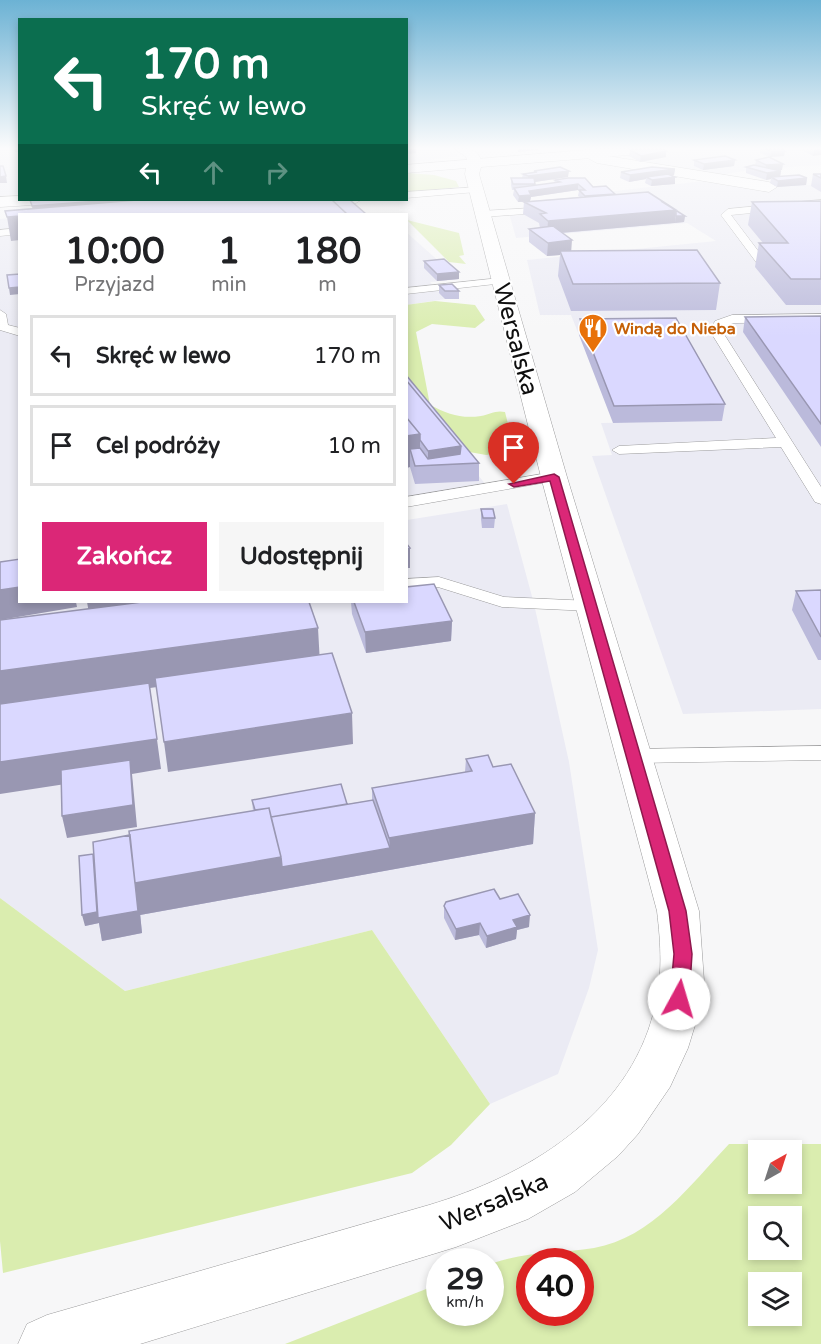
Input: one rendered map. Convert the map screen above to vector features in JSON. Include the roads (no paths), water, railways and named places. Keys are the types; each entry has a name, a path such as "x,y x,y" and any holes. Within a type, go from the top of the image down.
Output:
{"street":[{"name":"Wersalska","path":"47,1344 459,1220 534,1190 566,1171 592,1148 642,1089 660,1058 674,1024 682,976 678,911 554,477 482,212"}],"lane":[{"path":"731,212 726,215 763,264"},
{"path":"0,232 18,231"},
{"path":"408,291 500,281"},
{"path":"0,314 2,327 18,331"},
{"path":"821,318 732,319 719,324 716,331 821,499"},
{"path":"619,450 784,442"},
{"path":"408,502 554,477"},
{"path":"408,584 439,582 502,602 591,606"},
{"path":"634,756 821,753"}],"place":[{"name":"Windą do Nieba","path":"593,354"}]}
